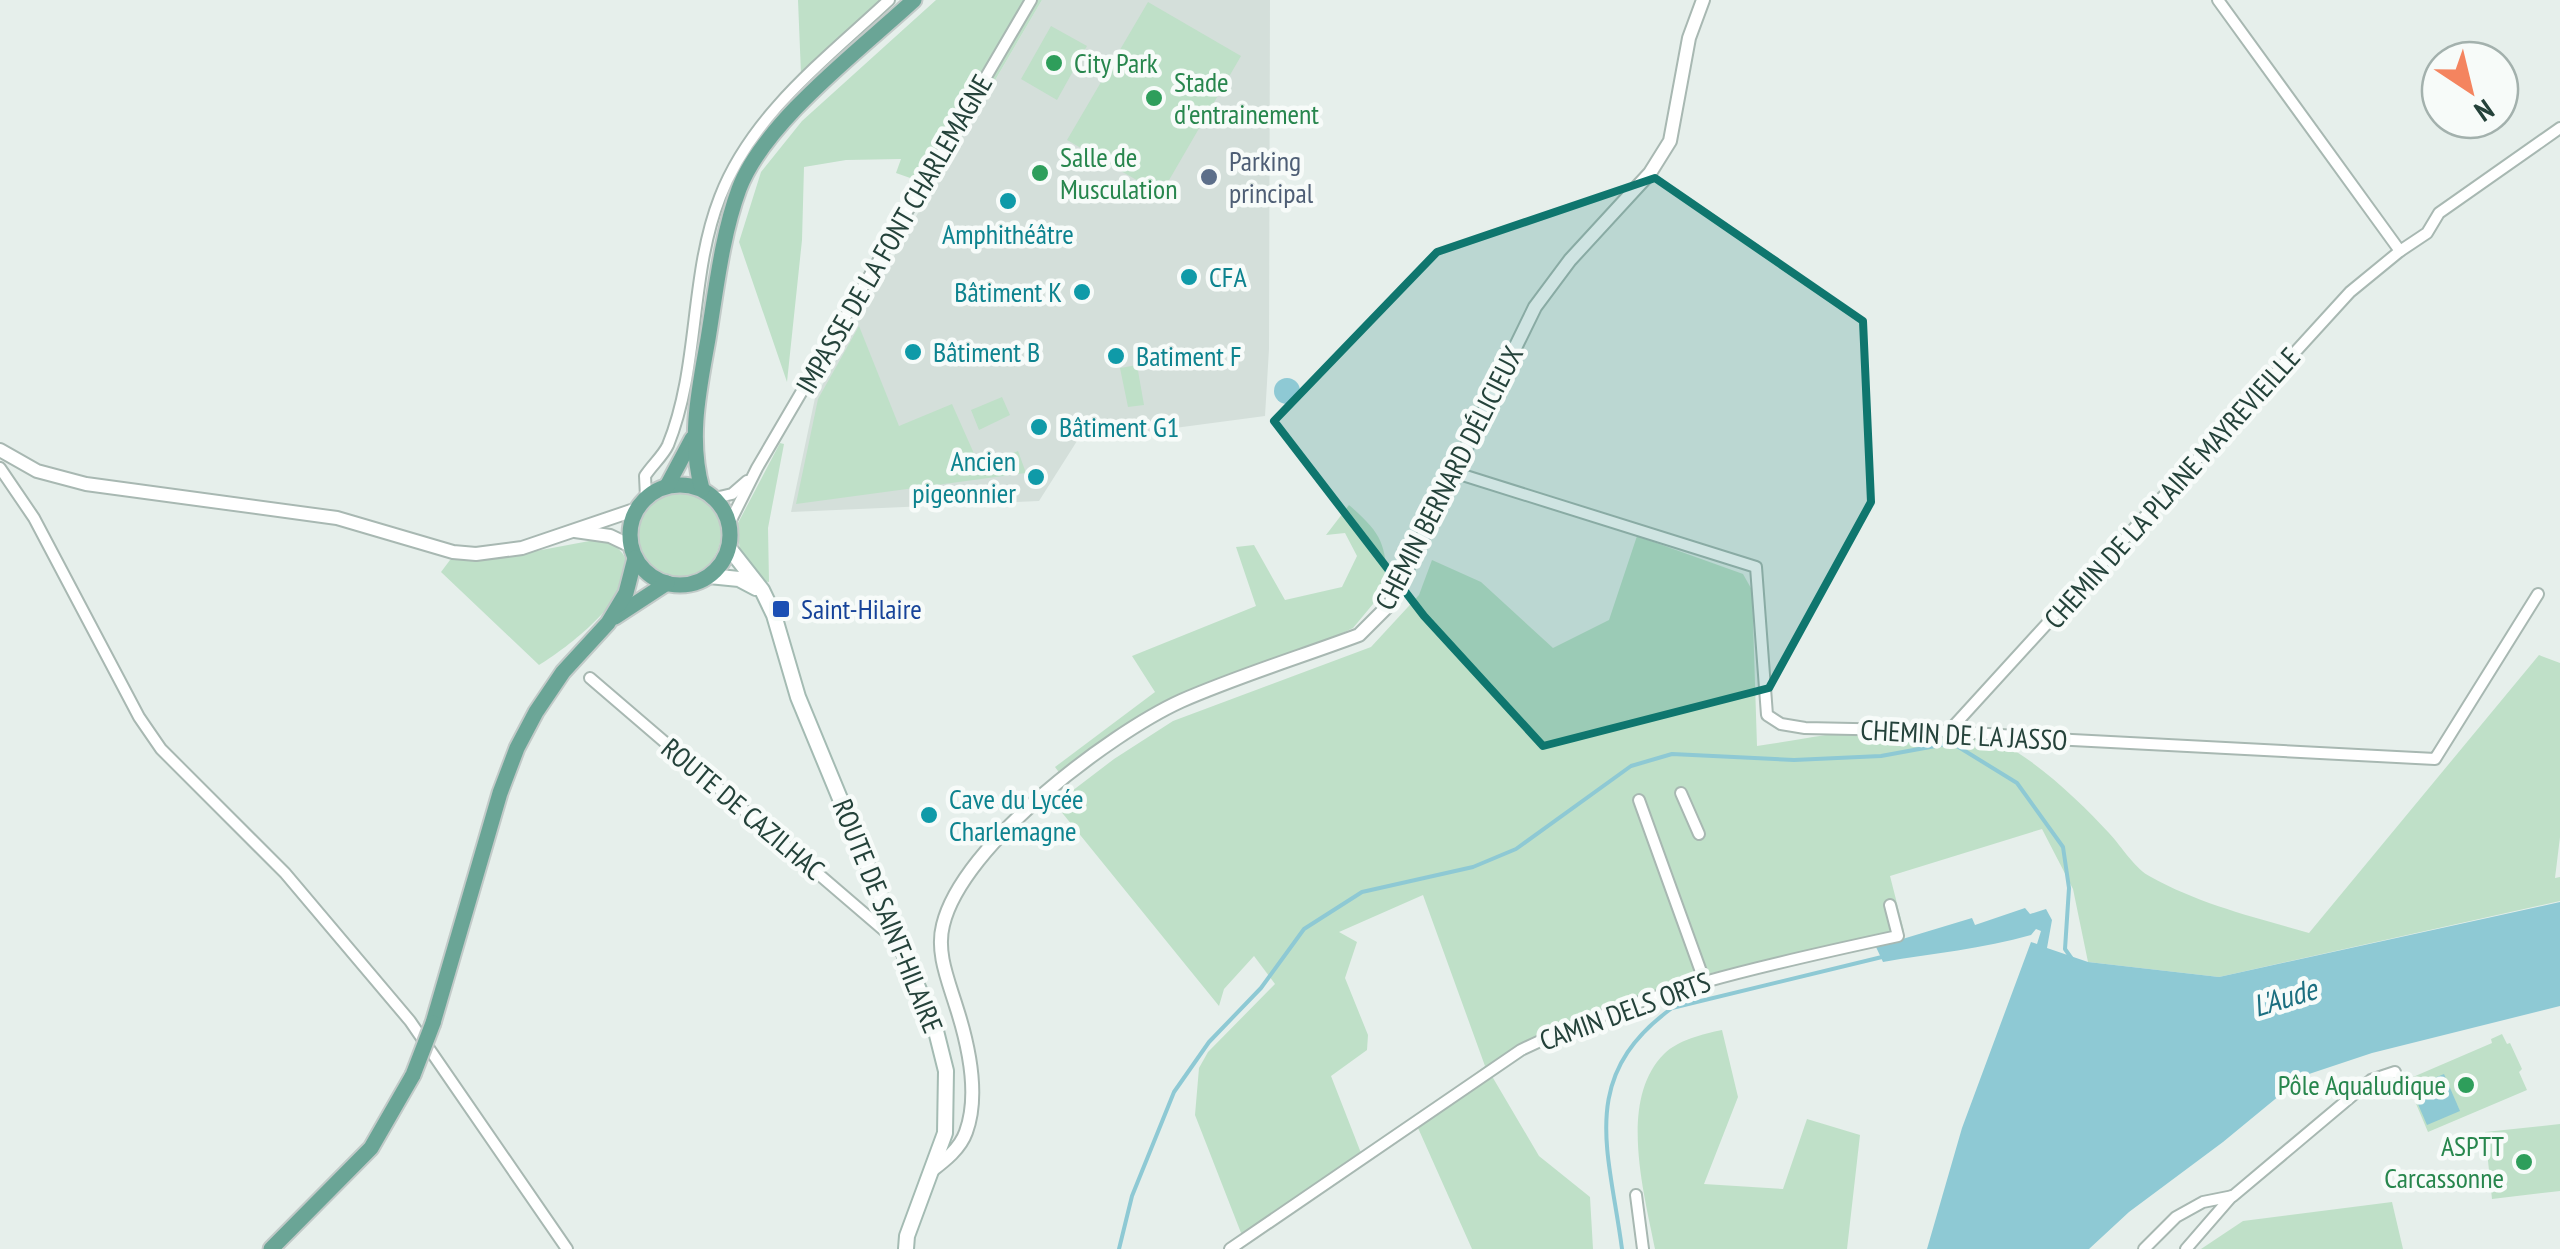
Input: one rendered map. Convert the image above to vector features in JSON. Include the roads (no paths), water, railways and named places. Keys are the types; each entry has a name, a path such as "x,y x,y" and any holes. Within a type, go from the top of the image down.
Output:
{"main road":[{"path":"608,623 626,593 633,552 630,528 642,503 667,486 692,440 726,238 739,190 750,168 796,109 914,0"},
{"path":"633,552 649,575 667,583 690,584 709,576 722,563 728,548 729,524 708,493 692,440"},
{"path":"667,486 688,485 708,493"},
{"name":"ROUTE DE SAINT-HILAIRE","path":"728,548 762,590 774,615 798,697 936,1030 946,1071 945,1133 907,1236 906,1249"},
{"path":"709,576 738,580 762,590"},
{"path":"271,1249 371,1148 414,1075 434,1023 500,794 536,712 563,672 608,623 667,583"}],"street":[{"path":"0,450 37,471 86,484 337,518 453,552 476,554 522,548 642,503 646,476 666,448 684,390 706,251 718,200 732,168 778,104 889,0"},
{"name":"IMPASSE DE LA FONT CHARLEMAGNE","path":"729,524 1030,0"},
{"name":"CHEMIN BERNARD DÉLICIEUX","path":"931,1171 950,1156 966,1133 971,1100 964,1028 940,947 943,923 966,878 1032,804 1136,727 1180,702 1359,635 1373,625 1390,604 1535,307 1570,260 1650,173 1670,141 1689,38 1703,0"},
{"path":"2218,0 2400,251"},
{"name":"CHEMIN DE LA PLAINE MAYREVIEILLE","path":"1949,730 2350,292 2427,232 2439,212 2560,128"},
{"path":"0,468 34,518 139,717 162,749 285,873 410,1021 567,1249"},
{"path":"708,493 741,488 758,468"},
{"name":"CHEMIN DE LA JASSO","path":"1454,472 1756,568 1767,715 1781,724 1805,728 1949,730 2435,759 2538,594"},
{"path":"573,531 610,536 633,552"},
{"name":"ROUTE DE CAZILHAC","path":"590,678 886,932 898,936"},
{"path":"1681,793 1699,834"},
{"path":"1639,800 1704,980"},
{"name":"CAMIN DELS ORTS","path":"1230,1249 1521,1050 1564,1029 1704,980 1898,936 1890,905"},
{"path":"2186,1249 2233,1196 2371,1080 2395,1072"},
{"path":"1636,1196 1643,1249"},
{"path":"2144,1249 2176,1217 2203,1202 2233,1196"}],"water":[{"path":"1287,378 1296,382 1300,391 1296,400 1287,404 1278,400 1274,391 1278,382"},
{"name":"L'Aude","path":"2560,902 2560,1006 2372,1053 2303,1076 2129,1212 2089,1249 1927,1249 1962,1128 2031,942 2037,944 2041,931 2036,929 2031,935 1995,944 1883,962 1876,947 1972,918 1975,925 2025,908 2030,914 2046,909 2052,920 2047,948 2088,962 2219,977"},
{"path":"2444,1074 2460,1111 2427,1125 2411,1088"}],"waterway":[{"path":"1119,1249 1132,1196 1174,1092 1209,1042 1261,988 1304,929 1362,892 1473,867 1516,849 1631,766 1672,754 1794,760 1881,756 1952,743 2017,783 2063,847 2069,888 2065,949 2072,959"},
{"path":"1622,1249 1606,1117 1611,1088 1622,1061 1642,1034 1672,1008 1882,957"}],"place":[{"name":"City Park","path":"1054,63"},
{"name":"Stade d'entrainement","path":"1154,98"},
{"name":"Salle de Musculation","path":"1040,173"},
{"name":"Parking principal","path":"1209,177"},
{"name":"Amphithéâtre","path":"1008,201"},
{"name":"CFA","path":"1189,277"},
{"name":"Bâtiment K","path":"1082,292"},
{"name":"Bâtiment B","path":"913,352"},
{"name":"Batiment F","path":"1116,356"},
{"name":"Bâtiment G1","path":"1039,427"},
{"name":"Ancien pigeonnier","path":"1036,477"},
{"name":"Saint-Hilaire","path":"781,609"},
{"name":"Cave du Lycée Charlemagne","path":"929,815"},
{"name":"Pôle Aqualudique","path":"2466,1085"},
{"name":"ASPTT Carcassonne","path":"2524,1162"}]}
